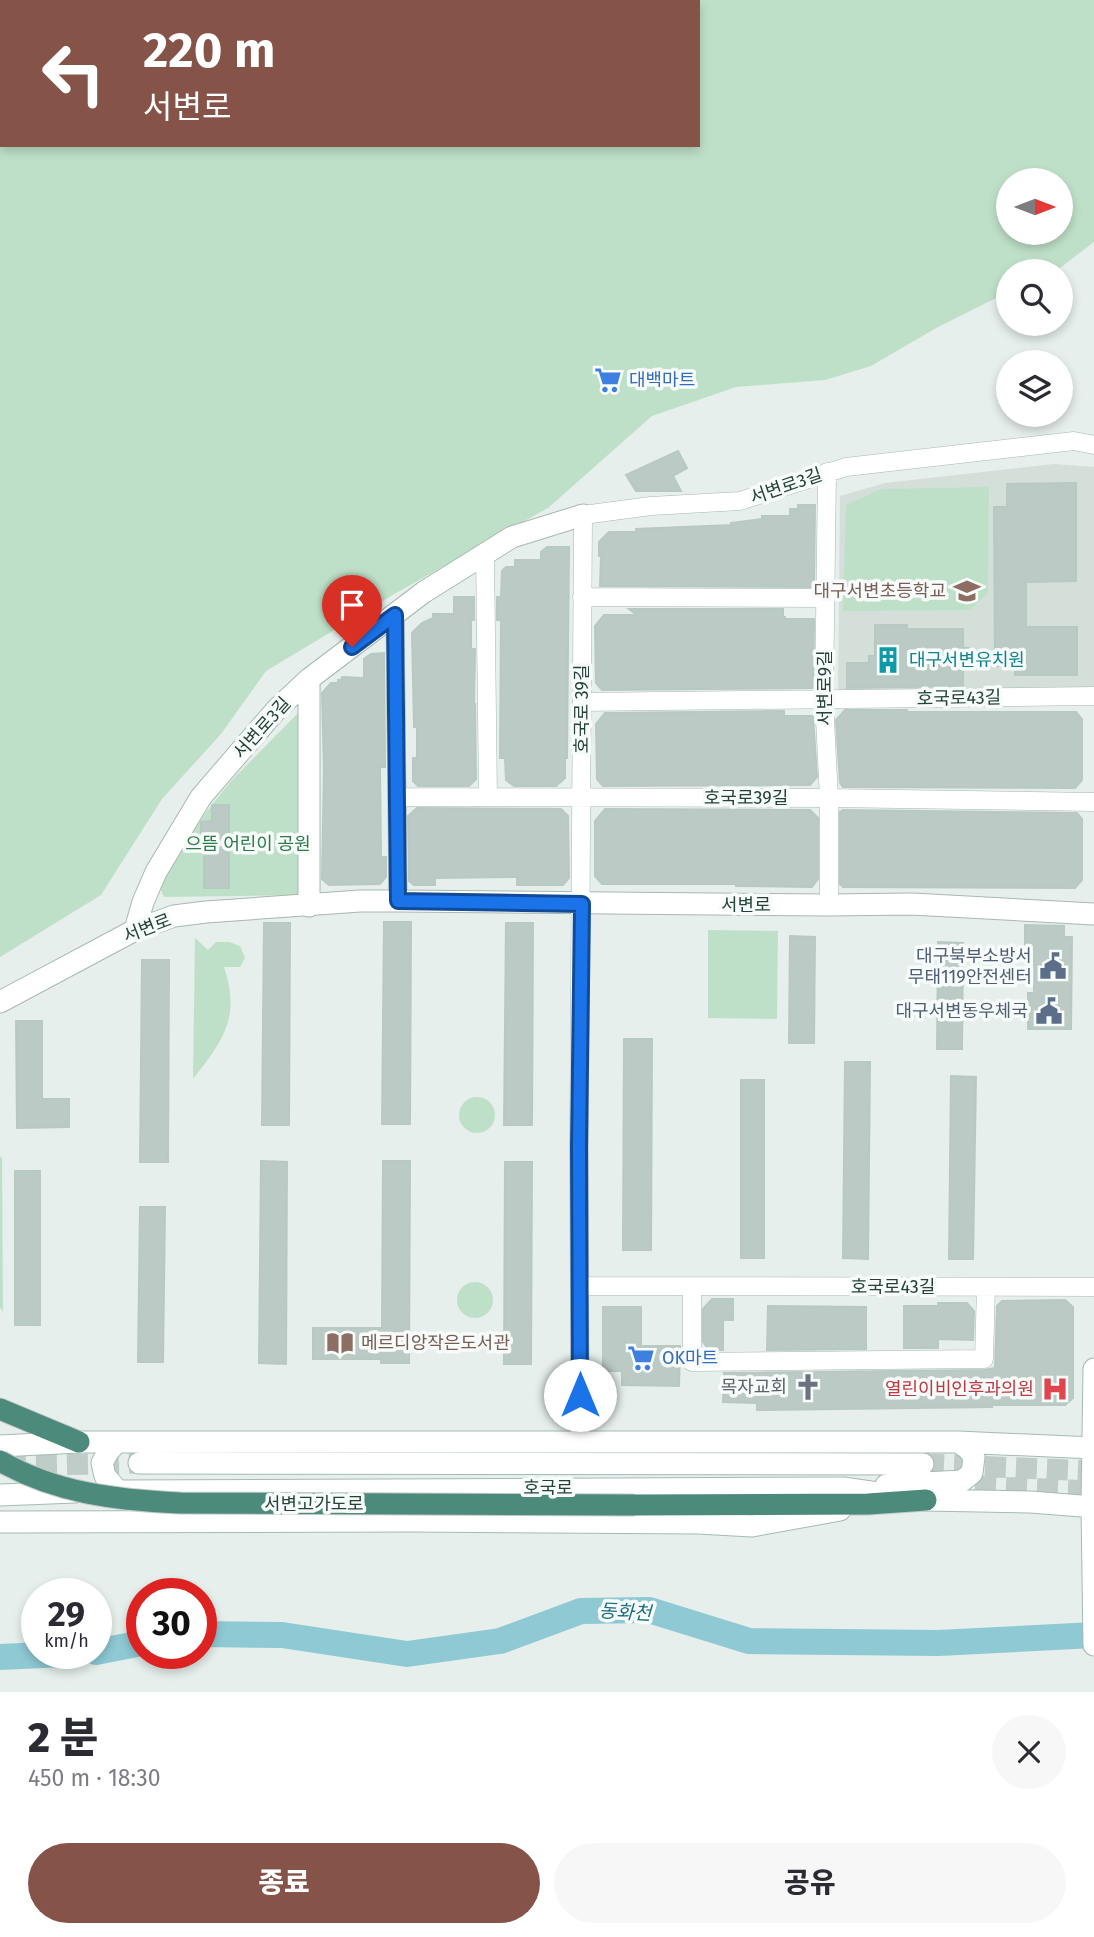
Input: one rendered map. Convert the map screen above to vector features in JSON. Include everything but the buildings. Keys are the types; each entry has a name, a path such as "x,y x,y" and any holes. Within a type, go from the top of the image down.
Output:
{"highway":[{"path":"0,1409 79,1442"},
{"name":"서변고가도로","path":"0,1461 24,1475 57,1486 128,1501 867,1504 926,1500"}],"main road":[{"name":"서변로3길","path":"135,930 156,872 201,797 276,709 309,680 424,592 512,537 583,515"},
{"path":"309,680 309,906"},
{"name":"서변로","path":"0,1002 135,930 174,916 206,912 360,901 398,901 912,904 1094,914"},
{"path":"1094,1369 1094,1645"},
{"path":"0,1446 79,1442 958,1442 1094,1448"},
{"path":"117,1442 102,1463 105,1476 118,1491"},
{"path":"843,1488 962,1481 972,1473 974,1457 958,1442"},
{"name":"호국로","path":"139,1463 923,1464"},
{"name":"호국로","path":"0,1495 348,1489 843,1488 926,1500 1093,1506"},
{"path":"348,1489 411,1521"},
{"path":"0,1522 411,1521 698,1523 752,1526 867,1504"}],"street":[{"name":"서변로3길","path":"583,515 651,506 740,501 827,472 879,462 1074,441 1094,445"},
{"name":"서변로9길","path":"827,472 824,700 829,798 829,905"},
{"name":"호국로 39길","path":"582,904 583,515"},
{"path":"485,554 488,797"},
{"path":"582,597 826,598"},
{"path":"395,615 398,901"},
{"name":"호국로43길","path":"824,700 1094,696"},
{"path":"582,702 824,700"},
{"name":"호국로39길","path":"397,797 1094,802"},
{"path":"580,1443 582,904"},
{"path":"581,1286 692,1287 692,1362 984,1359 986,1287"},
{"name":"호국로43길","path":"692,1287 1094,1287"}],"shaded area":[{"name":"대구서변초등학교","path":"1054,464 1094,467 1094,687 838,692 840,496 885,483"}],"green space":[{"path":"700,0 1094,0 1094,242 1072,259 996,259 996,298 938,327 871,366 825,380 736,387 652,416 548,508 396,593 266,671 221,734 162,799 101,895 0,957 0,147 700,147"},
{"path":"989,487 988,593 970,610 843,611 846,505 881,489"},
{"name":"으뜸 어린이 공원","path":"302,709 298,895 164,897 158,884 207,811 231,781"},
{"path":"708,930 778,931 777,1019 708,1018"},
{"path":"195,938 208,950 216,942 229,942 240,946 245,958 240,967 224,967 231,1000 230,1014 220,1040 193,1079"},
{"path":"477,1097 489,1103 495,1115 489,1127 477,1133 465,1127 459,1115 465,1103"},
{"path":"2,1156 3,1312 0,1307"},
{"path":"475,1282 487,1288 493,1300 487,1312 475,1318 463,1312 457,1300 463,1288"}],"waterway":[{"name":"동화천","path":"217,1634 282,1635 407,1654 500,1641 581,1611 649,1610 749,1641 938,1643 1094,1635"},
{"name":"동화천","path":"112,1649 126,1646"},
{"name":"동화천","path":"0,1657 21,1656"}],"tunnel":[{"path":"5,1466 139,1463"},
{"path":"923,1464 1094,1471"},
{"path":"944,1485 1094,1491"}],"place":[{"name":"대백마트","path":"608,380"},
{"name":"대구서변초등학교","path":"967,591"},
{"name":"대구서변유치원","path":"888,660"},
{"name":"대구북부소방서 무태119안전센터","path":"1053,966"},
{"name":"대구서변동우체국","path":"1049,1011"},
{"name":"메르디앙작은도서관","path":"340,1343"},
{"name":"OK마트","path":"641,1358"},
{"name":"목자교회","path":"808,1387"},
{"name":"열린이비인후과의원","path":"1055,1389"}],"route":[{"path":"352,647 395,615 398,901 582,904 580,1395"}]}
